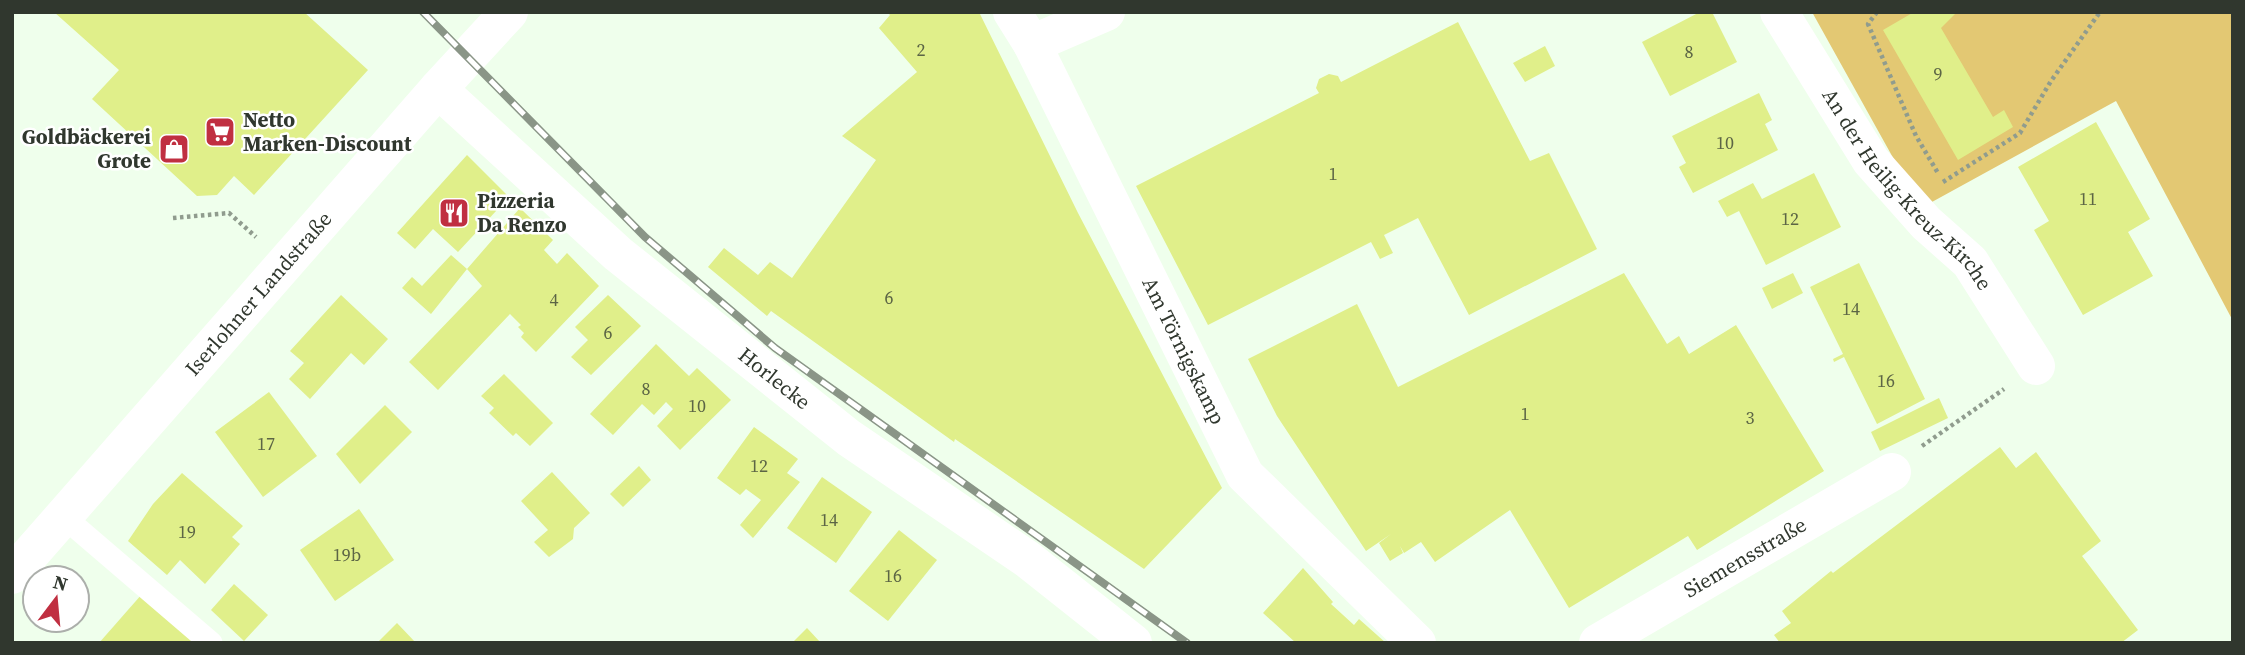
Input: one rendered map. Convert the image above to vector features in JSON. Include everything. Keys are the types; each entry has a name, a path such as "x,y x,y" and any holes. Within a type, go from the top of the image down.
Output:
{"street":[{"name":"Iserlohner Landstraße","path":"12,575 438,89 509,12"},
{"name":"Am Törnigskamp","path":"1012,12 1032,44 1245,475 1417,643"},
{"path":"1032,44 1106,12"},
{"name":"An der Heilig-Kreuz-Kirche","path":"1779,12 1871,161 1926,223 1970,262 2036,366"},
{"name":"Horlecke","path":"438,89 618,254 849,438 1027,559 1133,643"},
{"name":"Siemensstraße","path":"1598,643 1892,472"}],"lane":[{"path":"64,517 211,643"}],"path":[{"path":"1877,12 1868,24 1916,136 1946,191"},
{"path":"1942,180 2020,133 2051,81 2100,12"},
{"path":"173,218 229,213 247,229"},
{"path":"1892,472 1908,456 2036,366"}],"shaded area":[{"path":"1812,12 2233,12 2233,321 2116,101 1921,208"}],"building":[{"name":"Netto Marken-Discount","path":"54,12 304,12 368,70 254,195 234,176 217,195 197,196 92,99 119,70"},
{"path":"887,12 979,12 1078,213 1222,488 1144,569 955,439 954,442 771,311 767,316 708,267 724,248 758,275 770,262 792,278 876,160 842,136 917,72 879,28 890,15"},
{"path":"1700,12 1712,12 1737,62 1670,96 1642,42"},
{"path":"1914,12 1957,12 1941,28 1993,117 2004,110 2013,127 1958,160 1883,30"},
{"path":"1458,22 1530,161 1549,153 1597,249 1469,315 1418,218 1384,235 1393,253 1380,259 1371,242 1208,325 1136,186 1319,93 1316,88 1319,79 1329,74 1338,76 1341,82"},
{"path":"1545,46 1555,66 1525,82 1513,63"},
{"path":"1759,93 1772,120 1765,124 1778,150 1693,193 1679,167 1686,163 1672,136"},
{"path":"2096,122 2150,219 2128,232 2153,276 2083,315 2034,230 2049,221 2018,167"},
{"name":"Pizzeria Da Renzo","path":"467,155 509,197 458,252 433,229 415,249 397,233"},
{"path":"1814,173 1841,227 1766,265 1739,211 1727,217 1718,201 1753,183 1762,199"},
{"path":"520,208 553,240 544,250 557,264 567,253 599,286 536,352 521,337 524,333 518,327 521,325 510,314 438,390 409,362 482,286 467,269"},
{"path":"451,255 467,269 431,314 402,288 412,277 422,286"},
{"path":"1859,263 1925,399 1877,424 1844,357 1834,362 1833,359 1843,354 1810,287"},
{"path":"1624,273 1667,344 1679,336 1689,354 1736,325 1824,471 1697,550 1688,536 1569,608 1510,510 1435,562 1421,542 1404,553 1400,546 1403,553 1390,561 1379,543 1391,534 1366,551 1277,416 1248,359 1357,304 1398,387"},
{"path":"1793,273 1803,293 1772,309 1762,288"},
{"path":"341,295 388,339 364,365 351,353 310,399 289,379 304,363 290,351"},
{"path":"608,295 641,326 591,375 571,357 588,340 575,327"},
{"path":"656,344 689,376 697,368 731,400 680,450 657,426 673,409 666,402 654,415 642,404 613,435 590,414"},
{"path":"504,374 553,423 530,446 516,433 513,436 489,413 494,408 481,396"},
{"path":"269,392 317,456 263,497 215,432"},
{"path":"1939,398 1948,418 1880,451 1871,432"},
{"path":"385,405 412,432 360,484 336,454"},
{"path":"754,427 798,459 787,473 800,482 753,538 740,525 761,500 746,489 740,495 717,478"},
{"path":"2000,447 2016,468 2036,452 2101,541 2082,556 2138,630 2121,643 1780,643 1774,635 1791,623 1782,611 1831,571 1833,573"},
{"path":"639,466 651,480 623,507 610,494"},
{"path":"552,472 590,513 574,528 573,539 549,557 534,542 548,530 521,501"},
{"path":"182,473 243,526 232,537 240,544 205,584 180,560 167,575 128,541 153,504"},
{"path":"822,477 872,512 836,563 787,528"},
{"path":"359,509 394,560 335,601 300,550"},
{"path":"899,530 937,560 888,621 849,591"},
{"path":"1303,568 1333,602 1331,604 1354,625 1359,619 1386,643 1296,643 1263,613"},
{"path":"234,584 268,615 244,641 211,610"},
{"path":"142,594 197,643 99,643"},
{"path":"397,623 416,643 377,643"},
{"path":"807,628 821,643 792,643"}],"railway":[{"path":"423,12 645,237 775,348 1187,643"}],"place":[{"name":"Netto Marken-Discount","path":"220,132"},
{"name":"Goldbäckerei Grote","path":"174,149"},
{"name":"Pizzeria Da Renzo","path":"454,213"}]}
